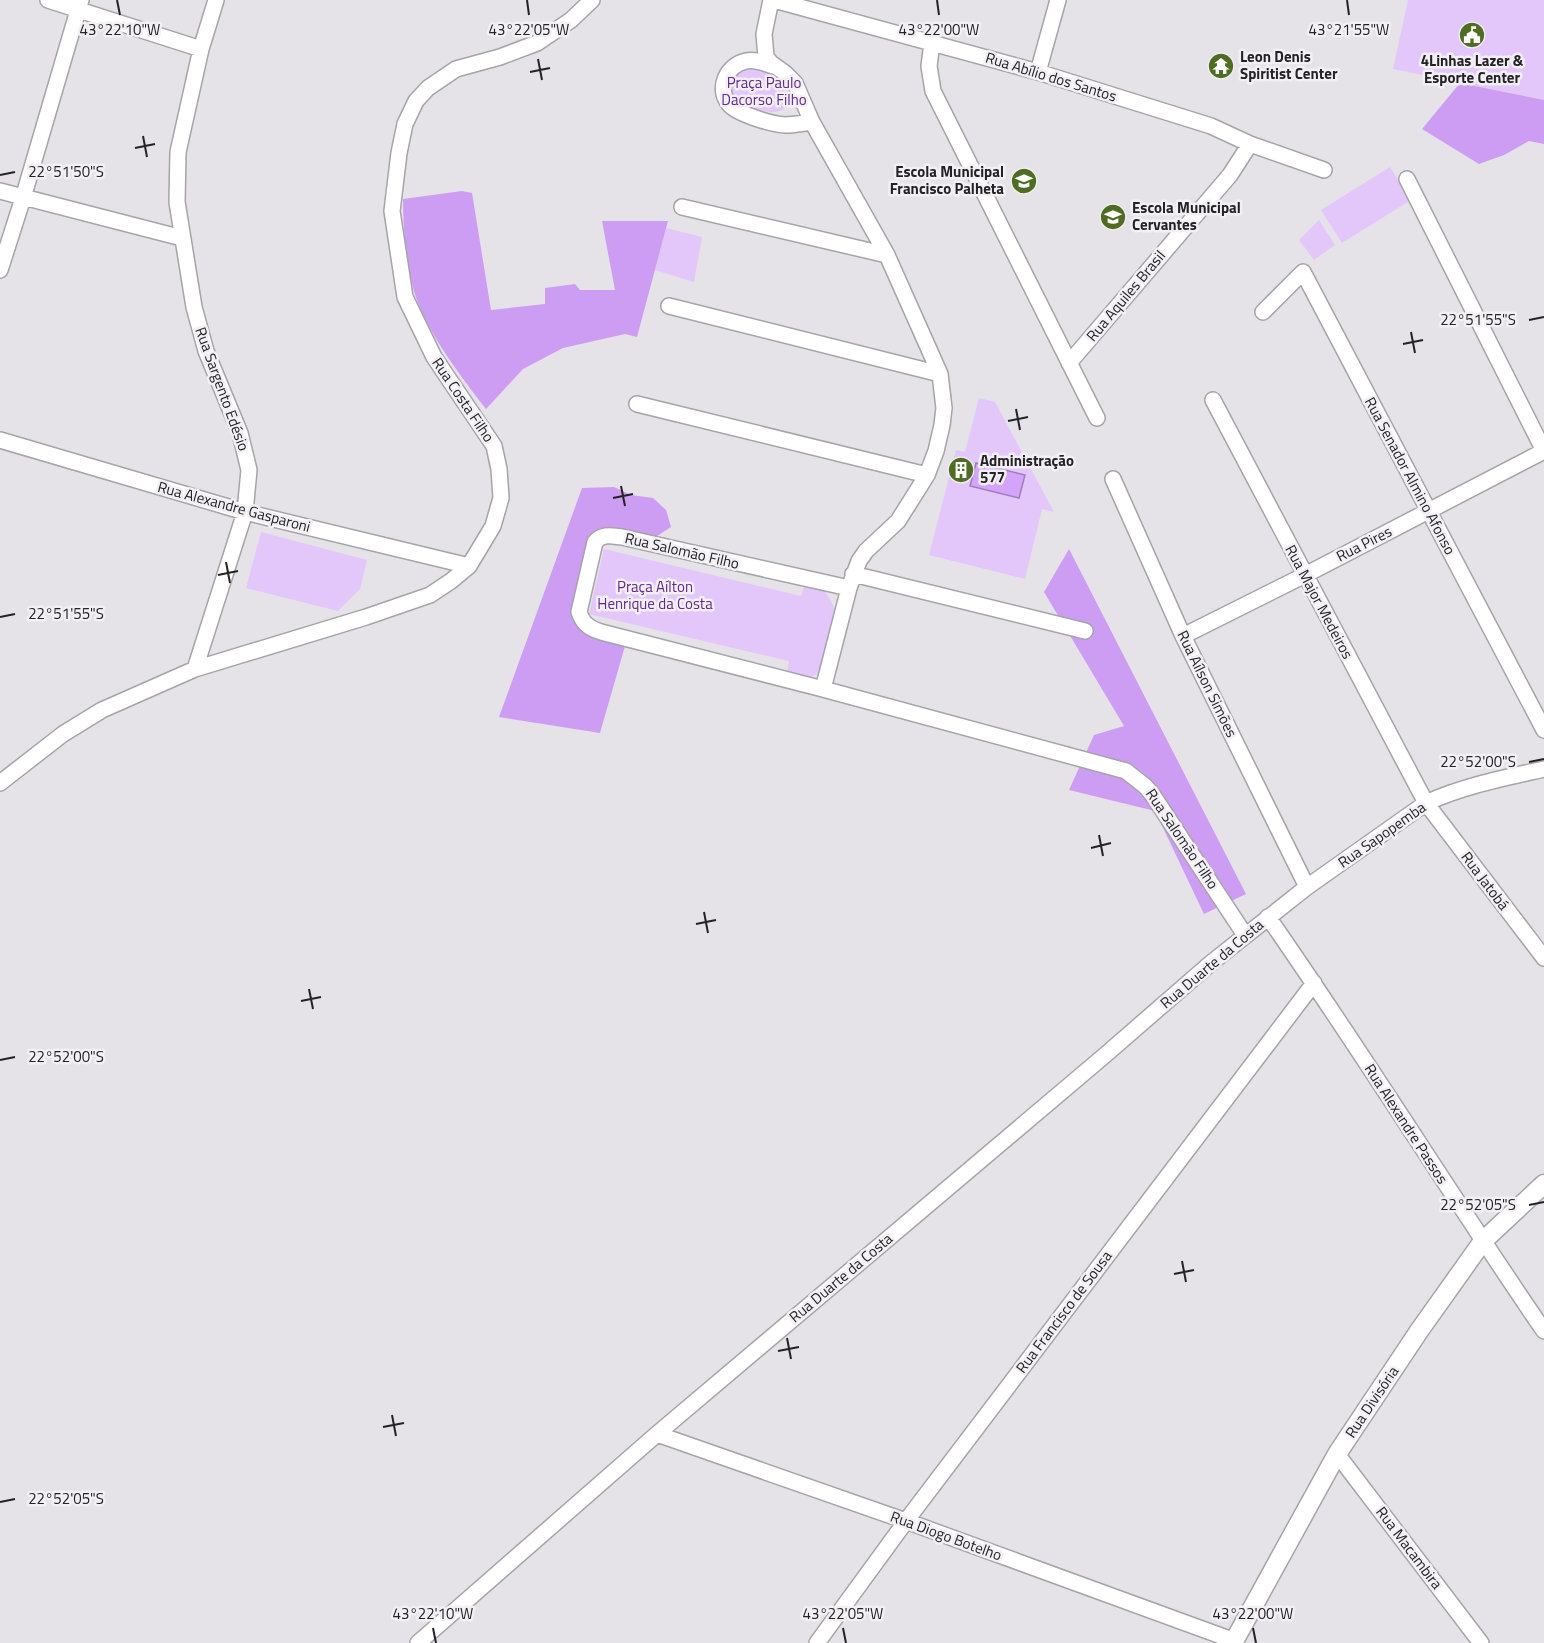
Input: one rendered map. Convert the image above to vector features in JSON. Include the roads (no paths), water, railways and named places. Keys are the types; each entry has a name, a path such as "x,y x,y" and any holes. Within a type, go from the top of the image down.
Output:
{"street":[{"path":"48,0 80,4 201,49"},
{"name":"Rua Sargento Edésio","path":"195,669 245,512 249,470 245,446 206,351 194,308 177,202 178,152 201,49 216,0"},
{"name":"Rua Costa Filho","path":"3,775 102,710 195,669 430,594 469,566 493,526 501,498 499,469 494,446 434,357 405,297 392,211 405,124 416,101 428,88 456,69 500,57 537,43 571,20 592,0"},
{"path":"772,0 764,40 766,57 773,66"},
{"name":"Rua Abílio dos Santos","path":"772,0 1038,72 1211,126 1250,144 1324,170"},
{"path":"1038,72 1058,0"},
{"path":"0,270 80,4"},
{"path":"764,40 744,61 733,66 725,77 724,94 732,107 778,124 812,122"},
{"path":"933,43 929,66 933,91 1097,418"},
{"path":"744,61 773,66 795,83 812,122 887,255 940,374 944,408 936,451 927,475 898,521 866,551 851,581 823,689"},
{"name":"Rua Aquiles Brasil","path":"1069,363 1230,175 1250,144"},
{"path":"1407,179 1544,451"},
{"path":"0,191 182,238"},
{"path":"682,207 887,255"},
{"name":"Rua Senador Almino Afonso","path":"1263,312 1303,272 1544,730"},
{"path":"669,306 940,374"},
{"name":"Rua Major Medeiros","path":"1213,400 1426,803"},
{"path":"637,404 927,475"},
{"name":"Rua Alexandre Gasparoni","path":"0,441 245,512 469,566"},
{"name":"Rua Pires","path":"1183,636 1544,451"},
{"name":"Rua Aílson Simões","path":"1113,479 1183,636 1307,887"},
{"name":"Rua Salomão Filho","path":"1085,630 851,581 607,535 599,537 595,542 579,612 582,621 601,632 1126,771 1152,794 1245,935"},
{"name":"Rua Sapopemba","path":"1268,917 1426,803 1470,786 1544,769"},
{"name":"Rua Jatobá","path":"1426,803 1544,958"},
{"name":"Rua Duarte da Costa","path":"418,1643 657,1434 1268,917"},
{"name":"Rua Alexandre Passos","path":"1268,917 1544,1331"},
{"name":"Rua Francisco de Sousa","path":"817,1643 906,1521 1314,983"},
{"name":"Rua Divisória","path":"1234,1642 1337,1454 1419,1331 1483,1242 1544,1184"},
{"name":"Rua Diogo Botelho","path":"657,1434 906,1521 1234,1642"},
{"name":"Rua Macambira","path":"1337,1454 1481,1643"}],"place":[{"name":"4Linhas Lazer & Esporte Center","path":"1472,35"},
{"name":"Leon Denis Spiritist Center","path":"1221,66"},
{"name":"Escola Municipal Francisco Palheta","path":"1024,181"},
{"name":"Escola Municipal Cervantes","path":"1113,217"},
{"name":"Administração 577","path":"961,470"}],"park label":[{"name":"Praça Paulo Dacorso Filho","path":"764,92"},
{"name":"Praça Aílton Henrique da Costa","path":"655,596"}]}
